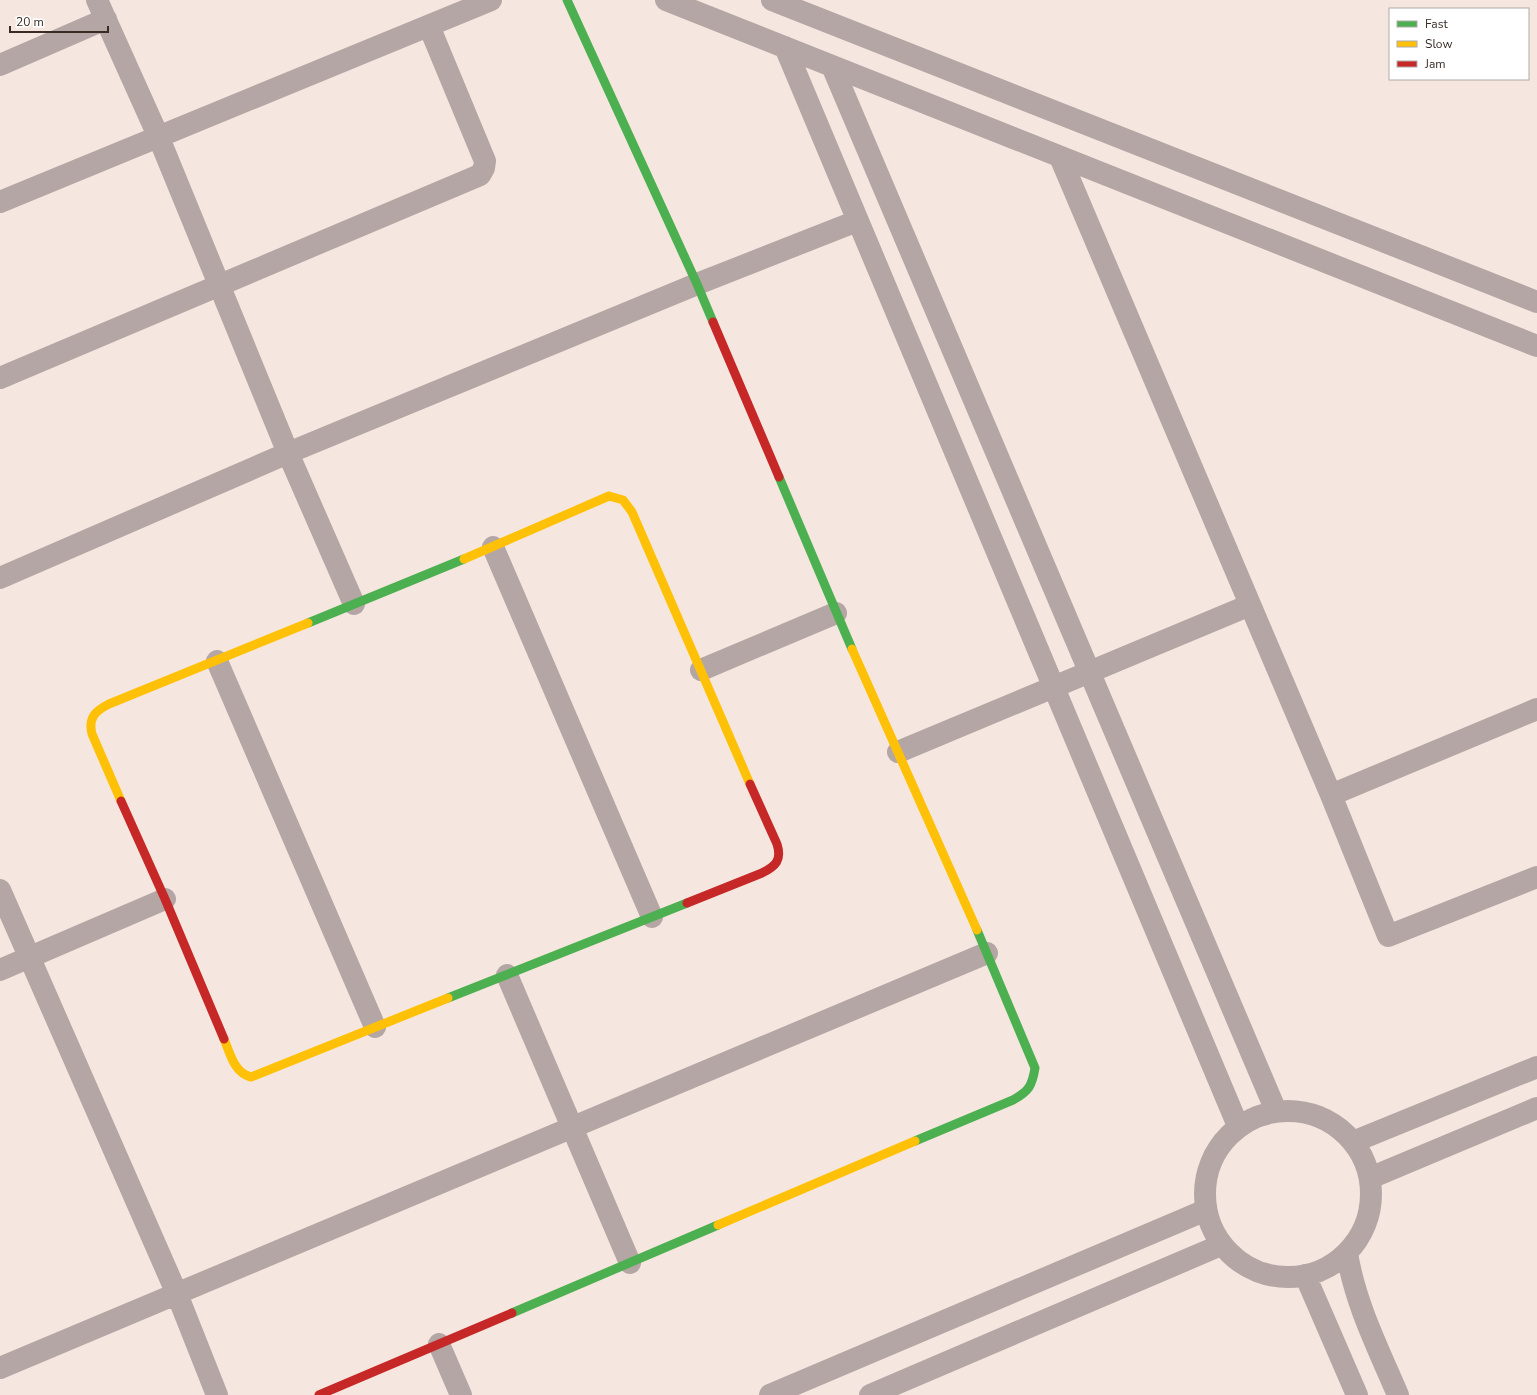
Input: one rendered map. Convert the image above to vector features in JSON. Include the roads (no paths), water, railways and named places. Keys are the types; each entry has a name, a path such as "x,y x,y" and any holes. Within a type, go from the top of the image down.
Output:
{"street":[{"path":"0,202 159,138 491,0"},
{"path":"318,1395 1006,1104 1025,1094 1033,1082 1035,1068 987,953 836,613 697,284 567,0"},
{"path":"666,0 1537,346"},
{"path":"772,0 1537,302"},
{"path":"0,65 102,10 159,138 288,453 354,604"},
{"path":"0,378 480,175 484,168 485,161 429,26"},
{"path":"784,47 1238,1126"},
{"path":"832,66 1276,1111"},
{"path":"1060,157 1331,795 1388,936 1537,877"},
{"path":"0,578 288,453 697,284 858,221"},
{"path":"609,496 619,497 627,503 632,512 774,838 780,848 779,860 772,869 251,1077 244,1076 238,1071 165,899 90,730 91,718 98,709 354,604 493,547 609,496"},
{"path":"493,547 652,917"},
{"path":"898,752 1250,605"},
{"path":"701,670 836,613"},
{"path":"217,661 375,1028"},
{"path":"1331,795 1537,709"},
{"path":"0,890 177,1294 217,1395"},
{"path":"0,970 165,899"},
{"path":"0,1368 987,953"},
{"path":"507,975 630,1263"},
{"path":"1353,1142 1537,1067"},
{"path":"1370,1178 1537,1108"},
{"path":"1293,1110 1310,1113 1327,1119 1341,1129 1353,1142 1364,1159 1370,1178 1371,1198 1368,1218 1360,1237 1347,1253 1328,1267 1305,1275 1287,1277 1268,1275 1250,1268 1234,1258 1221,1245 1211,1228 1206,1210 1204,1191 1207,1173 1214,1155 1224,1139 1238,1126 1250,1119 1276,1111 1293,1110"},
{"path":"770,1395 1206,1210"},
{"path":"870,1395 1221,1245"},
{"path":"1347,1253 1350,1273 1358,1299 1398,1395"},
{"path":"1305,1275 1357,1395"},
{"path":"439,1344 461,1395"}]}
